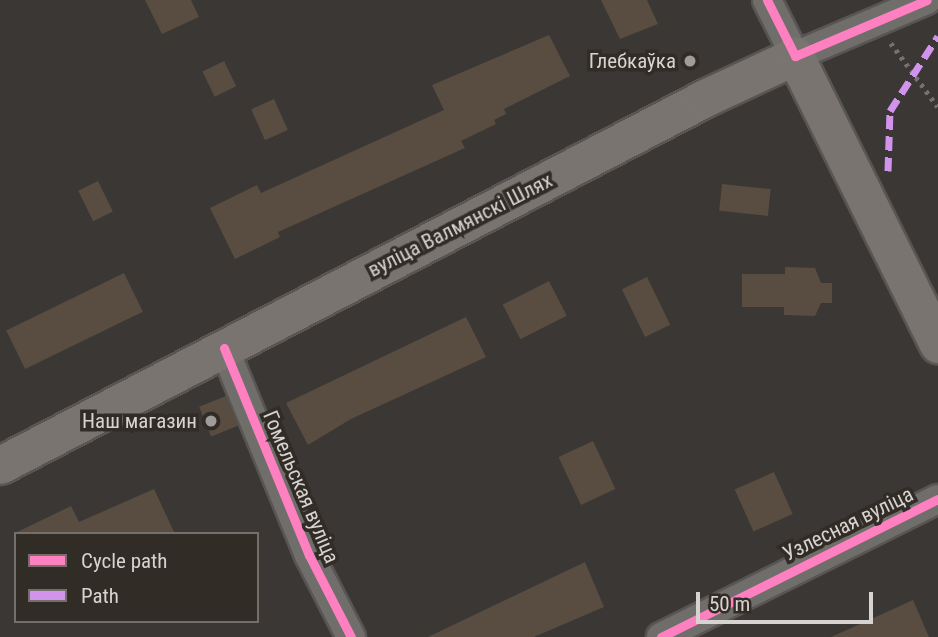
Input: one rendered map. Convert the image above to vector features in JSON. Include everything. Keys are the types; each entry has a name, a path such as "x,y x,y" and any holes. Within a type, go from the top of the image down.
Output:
{"main road":[{"path":"795,56 938,344"},
{"name":"вуліца Валмянскі Шлях","path":"0,465 705,98 795,56"}],"street":[{"path":"767,0 795,56"},
{"name":"вуліца Валмянскі Шлях","path":"795,56 928,0"},
{"name":"Гомельская вуліца","path":"224,348 309,555 351,637"},
{"name":"Узлесная вуліца","path":"661,637 938,499"}],"path":[{"path":"875,23 938,107"}],"building":[{"path":"145,0 191,0 199,17 162,34"},
{"path":"601,0 647,0 658,24 620,39"},
{"path":"549,35 570,76 504,109 506,114 494,120 496,124 461,141 465,148 278,232 280,237 235,259 210,208 257,185 261,193 444,110 432,85"},
{"path":"224,61 236,86 215,97 202,72"},
{"path":"274,99 288,130 265,140 251,109"},
{"path":"98,181 113,212 93,221 78,191"},
{"path":"722,184 771,189 768,216 719,211"},
{"path":"785,267 815,268 821,283 832,283 832,303 821,303 815,316 784,315 784,307 742,307 742,274 785,274"},
{"path":"124,273 143,312 25,369 6,330"},
{"path":"647,277 670,325 645,337 622,289"},
{"path":"549,281 567,316 520,339 503,305"},
{"path":"466,317 486,357 351,419 308,445 286,403"},
{"path":"226,396 238,426 211,437 199,407"},
{"path":"593,441 615,489 581,505 559,457"},
{"path":"774,472 793,514 753,532 735,489"},
{"path":"154,489 174,532 17,532 71,506 79,522"},
{"path":"585,562 604,607 534,637 428,637"},
{"path":"913,600 929,637 831,637 878,616"}],"marked path":[{"path":"888,171 890,111 938,36"}],"cycle path":[{"path":"767,0 795,56 927,0"},
{"path":"224,348 309,555 351,637"},
{"path":"661,637 938,499"}],"place":[{"name":"Глебкаўка","path":"690,61"},
{"name":"Наш магазин","path":"211,421"}]}
